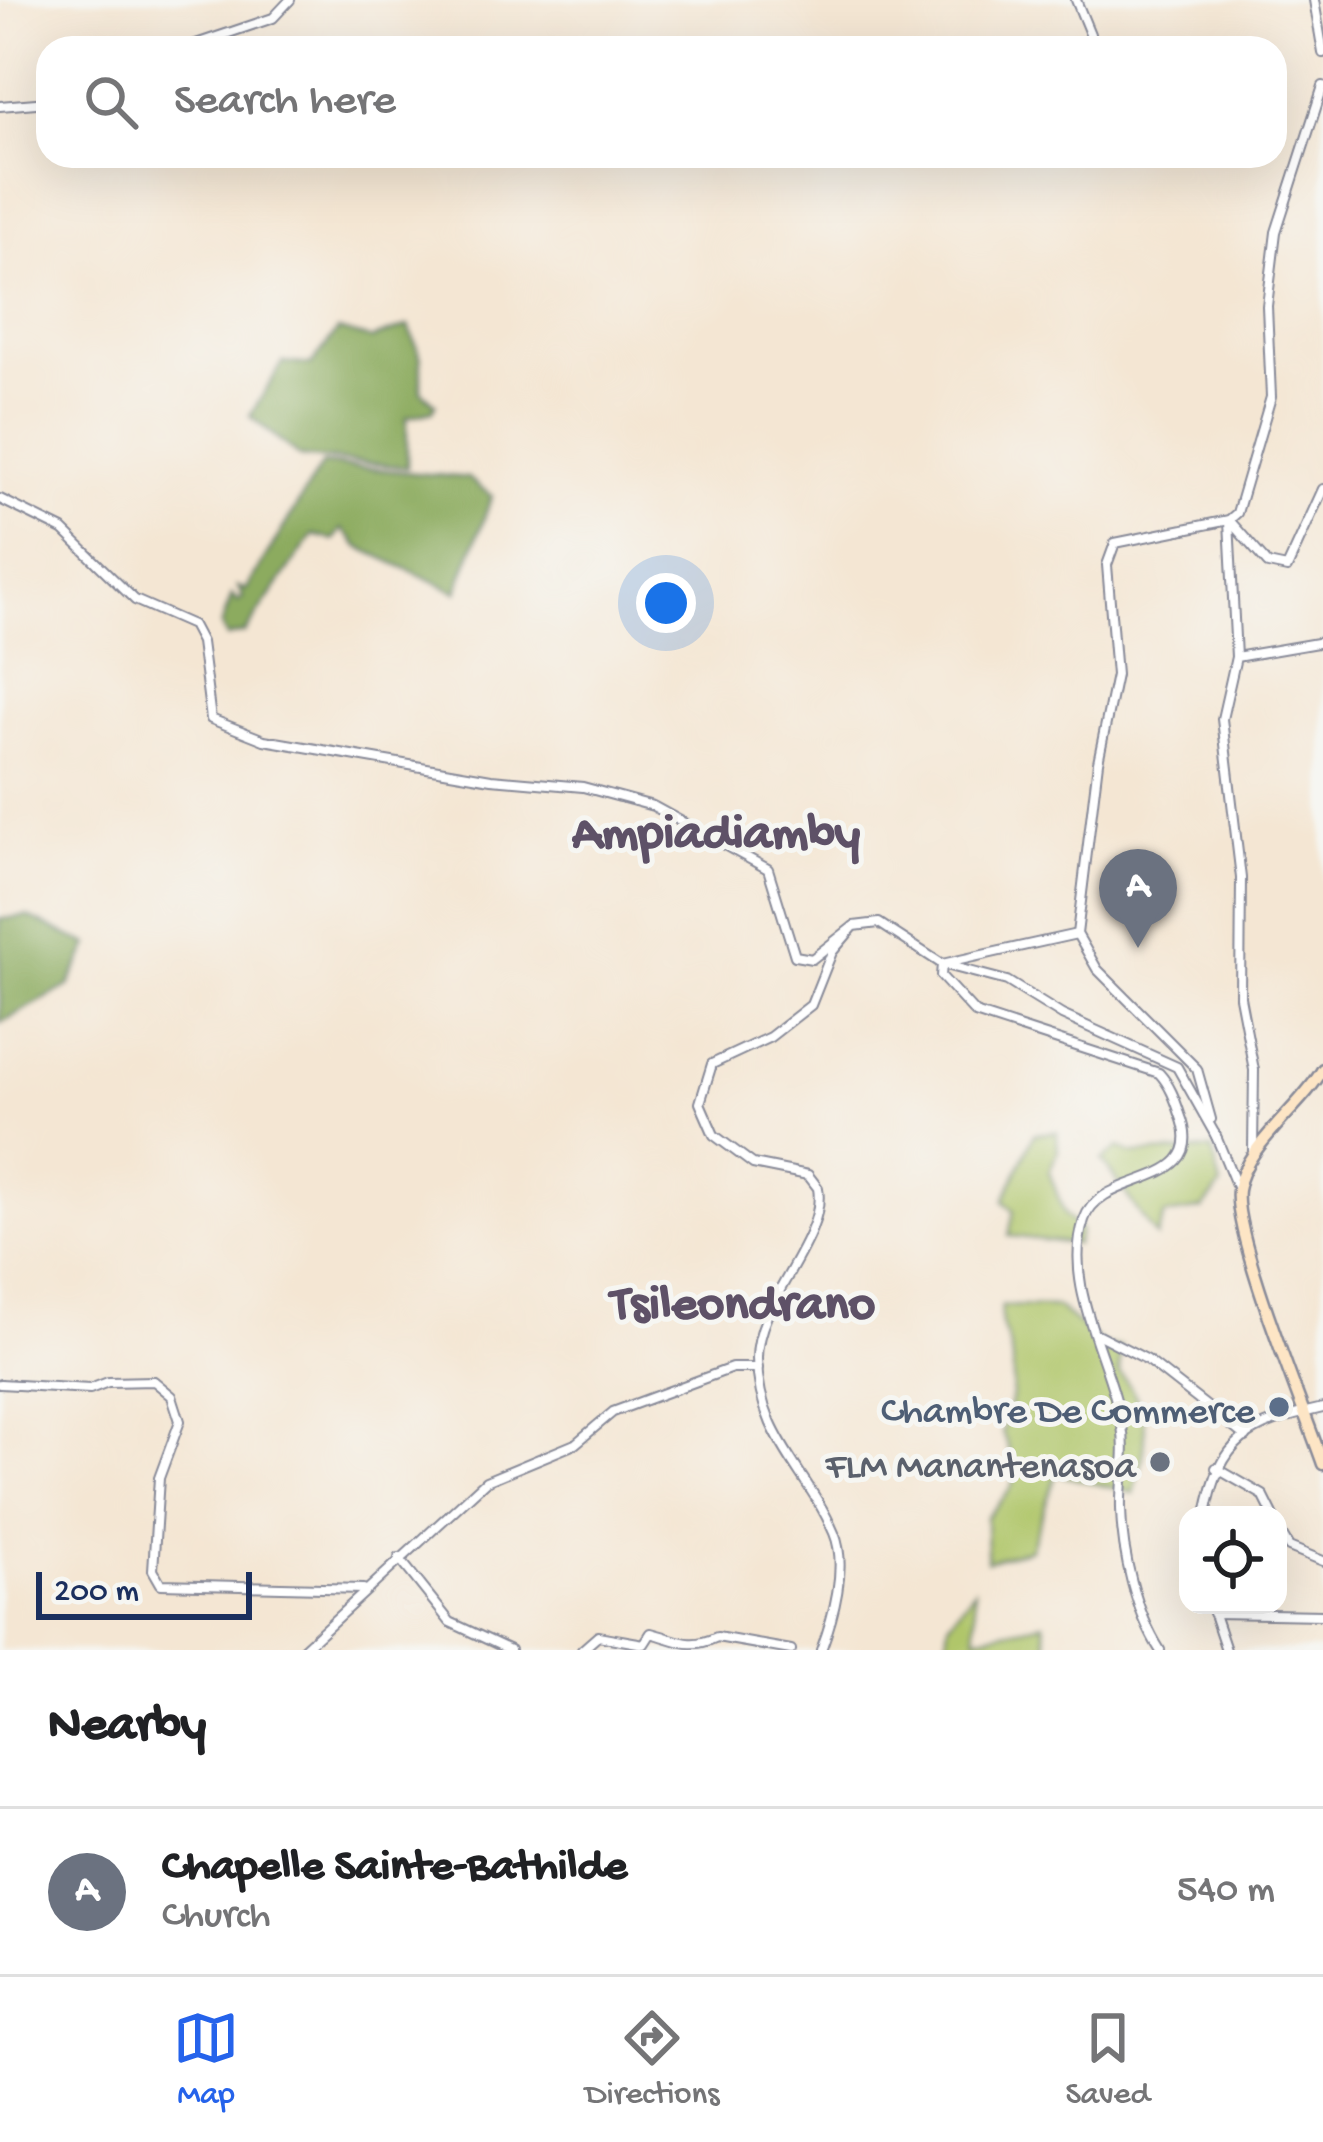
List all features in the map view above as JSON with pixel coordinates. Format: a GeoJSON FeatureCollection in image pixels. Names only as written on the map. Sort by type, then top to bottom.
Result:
{"type":"FeatureCollection","features":[{"type":"Feature","properties":{"kind":"street"},"geometry":{"type":"LineString","coordinates":[[221,36],[273,19],[290,0]]}},
{"type":"Feature","properties":{"kind":"street"},"geometry":{"type":"LineString","coordinates":[[1076,0],[1090,34]]}},
{"type":"Feature","properties":{"kind":"street"},"geometry":{"type":"LineString","coordinates":[[1314,0],[1323,52]]}},
{"type":"Feature","properties":{"kind":"street"},"geometry":{"type":"LineString","coordinates":[[1216,1138],[1197,1069],[1097,969],[1077,934],[1098,762],[1116,675],[1108,553],[1115,543],[1229,520],[1237,513],[1271,397],[1267,306],[1276,232],[1323,86]]}},
{"type":"Feature","properties":{"kind":"street"},"geometry":{"type":"LineString","coordinates":[[0,106],[36,103]]}},
{"type":"Feature","properties":{"kind":"street"},"geometry":{"type":"LineString","coordinates":[[1229,520],[1268,564],[1287,568],[1323,489]]}},
{"type":"Feature","properties":{"kind":"street"},"geometry":{"type":"LineString","coordinates":[[0,499],[63,530],[135,600],[192,626],[200,642],[211,719],[264,740],[304,748],[491,779],[583,787],[653,806],[768,869],[795,956],[812,959],[854,926],[868,922],[891,927],[942,964],[1006,981],[1062,1016],[1177,1067],[1238,1190],[1246,1240],[1323,1464]]}},
{"type":"Feature","properties":{"kind":"street"},"geometry":{"type":"LineString","coordinates":[[1229,520],[1236,657],[1222,719],[1241,878],[1240,997],[1254,1070],[1257,1124],[1252,1160]]}},
{"type":"Feature","properties":{"kind":"street"},"geometry":{"type":"LineString","coordinates":[[1236,657],[1323,643]]}},
{"type":"Feature","properties":{"kind":"street"},"geometry":{"type":"LineString","coordinates":[[820,1650],[837,1576],[836,1536],[779,1448],[758,1368],[760,1334],[817,1210],[818,1188],[808,1175],[753,1164],[714,1135],[700,1103],[712,1064],[770,1037],[811,1004],[832,952],[854,926]]}},
{"type":"Feature","properties":{"kind":"street"},"geometry":{"type":"LineString","coordinates":[[942,964],[1077,934]]}},
{"type":"Feature","properties":{"kind":"street"},"geometry":{"type":"LineString","coordinates":[[942,964],[941,976],[976,1013],[1147,1069],[1168,1084],[1186,1128],[1187,1143],[1179,1158],[1140,1182],[1100,1194],[1084,1219],[1078,1264],[1123,1427],[1123,1527],[1141,1613],[1160,1650]]}},
{"type":"Feature","properties":{"kind":"street"},"geometry":{"type":"LineString","coordinates":[[1238,1190],[1252,1160],[1321,1077]]}},
{"type":"Feature","properties":{"kind":"street"},"geometry":{"type":"LineString","coordinates":[[1097,1334],[1146,1359],[1246,1437]]}},
{"type":"Feature","properties":{"kind":"street"},"geometry":{"type":"LineString","coordinates":[[302,1650],[363,1589],[486,1481],[575,1444],[613,1412],[732,1368],[758,1368]]}},
{"type":"Feature","properties":{"kind":"street"},"geometry":{"type":"LineString","coordinates":[[0,1384],[90,1389],[108,1382],[154,1381],[172,1396],[180,1421],[159,1478],[153,1570],[161,1584],[363,1589]]}},
{"type":"Feature","properties":{"kind":"street"},"geometry":{"type":"LineString","coordinates":[[1208,1506],[1216,1468],[1232,1443],[1323,1408]]}},
{"type":"Feature","properties":{"kind":"street"},"geometry":{"type":"LineString","coordinates":[[1216,1468],[1263,1496],[1268,1506]]}},
{"type":"Feature","properties":{"kind":"street"},"geometry":{"type":"LineString","coordinates":[[1287,1544],[1323,1561]]}},
{"type":"Feature","properties":{"kind":"street"},"geometry":{"type":"LineString","coordinates":[[400,1558],[450,1622],[510,1650]]}},
{"type":"Feature","properties":{"kind":"street"},"geometry":{"type":"LineString","coordinates":[[1287,1613],[1323,1615]]}},
{"type":"Feature","properties":{"kind":"street"},"geometry":{"type":"LineString","coordinates":[[1214,1614],[1226,1650]]}},
{"type":"Feature","properties":{"kind":"street"},"geometry":{"type":"LineString","coordinates":[[582,1650],[598,1636],[644,1644],[651,1633],[685,1647],[702,1647],[717,1637],[791,1650]]}},
{"type":"Feature","properties":{"kind":"green space"},"geometry":{"type":"Polygon","coordinates":[[[409,326],[421,358],[421,391],[436,404],[433,411],[407,417],[407,467],[300,457],[250,416],[283,362],[311,365],[338,330],[371,339],[409,326]]]}},
{"type":"Feature","properties":{"kind":"green space"},"geometry":{"type":"Polygon","coordinates":[[[322,464],[468,478],[492,496],[457,592],[359,547],[342,529],[334,540],[313,535],[245,633],[227,637],[221,626],[232,595],[238,602],[243,598],[238,587],[246,590],[322,464]]]}},
{"type":"Feature","properties":{"kind":"green space"},"geometry":{"type":"Polygon","coordinates":[[[27,916],[89,945],[69,986],[0,1023],[0,919],[27,916]]]}},
{"type":"Feature","properties":{"kind":"green space"},"geometry":{"type":"Polygon","coordinates":[[[1057,1132],[1058,1151],[1049,1172],[1065,1215],[1080,1231],[1076,1244],[1009,1236],[1014,1210],[1004,1201],[1034,1134],[1057,1132]]]}},
{"type":"Feature","properties":{"kind":"green space"},"geometry":{"type":"Polygon","coordinates":[[[1119,1148],[1133,1154],[1212,1150],[1221,1186],[1203,1209],[1165,1215],[1156,1237],[1102,1160],[1119,1148]]]}},
{"type":"Feature","properties":{"kind":"green space"},"geometry":{"type":"Polygon","coordinates":[[[1002,1306],[1057,1307],[1105,1346],[1121,1347],[1119,1373],[1138,1401],[1145,1430],[1134,1493],[1056,1474],[1030,1549],[987,1561],[986,1517],[1015,1478],[1002,1432],[1013,1374],[1002,1306]]]}},
{"type":"Feature","properties":{"kind":"green space"},"geometry":{"type":"Polygon","coordinates":[[[974,1590],[976,1637],[1044,1623],[1048,1650],[946,1650],[949,1623],[974,1590]]]}},
{"type":"Feature","properties":{"kind":"place","name":"Chapelle Sainte-Bathilde"},"geometry":{"type":"Point","coordinates":[1138,948]}},
{"type":"Feature","properties":{"kind":"place","name":"Chambre De Commerce"},"geometry":{"type":"Point","coordinates":[1279,1407]}},
{"type":"Feature","properties":{"kind":"place","name":"FLM Manantenasoa"},"geometry":{"type":"Point","coordinates":[1160,1462]}},
{"type":"Feature","properties":{"kind":"district","name":"Ampiadiamby"},"geometry":{"type":"Point","coordinates":[716,828]}},
{"type":"Feature","properties":{"kind":"district","name":"Tsileondrano"},"geometry":{"type":"Point","coordinates":[743,1299]}}]}
